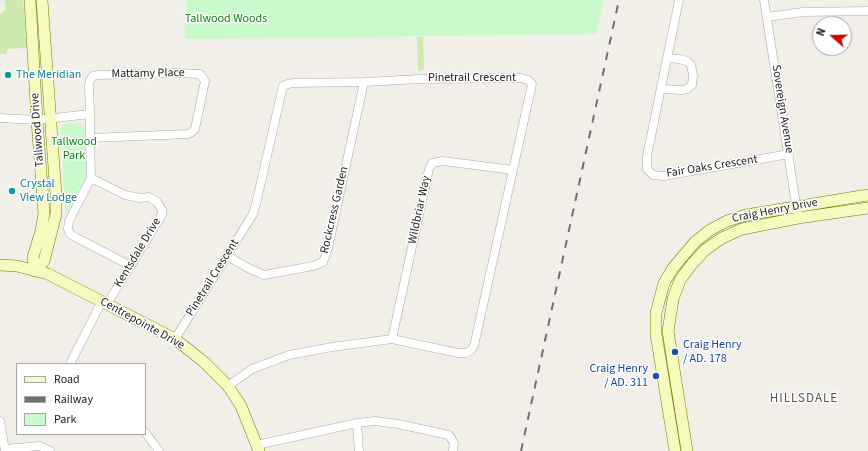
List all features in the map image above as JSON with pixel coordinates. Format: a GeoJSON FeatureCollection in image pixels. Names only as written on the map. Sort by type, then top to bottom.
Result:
{"type":"FeatureCollection","features":[{"type":"Feature","properties":{"kind":"street","name":"Tallwood Drive"},"geometry":{"type":"LineString","coordinates":[[30,0],[44,214],[41,231],[33,257],[35,271]]}},
{"type":"Feature","properties":{"kind":"street","name":"Tallwood Drive"},"geometry":{"type":"LineString","coordinates":[[35,271],[44,261],[56,214],[56,195],[42,0]]}},
{"type":"Feature","properties":{"kind":"street","name":"Fair Oaks Crescent"},"geometry":{"type":"LineString","coordinates":[[679,0],[647,156],[647,170],[653,175],[664,176],[789,154]]}},
{"type":"Feature","properties":{"kind":"street","name":"Sovereign Avenue"},"geometry":{"type":"LineString","coordinates":[[764,0],[798,218]]}},
{"type":"Feature","properties":{"kind":"street"},"geometry":{"type":"LineString","coordinates":[[767,17],[803,12],[868,12]]}},
{"type":"Feature","properties":{"kind":"street"},"geometry":{"type":"LineString","coordinates":[[661,89],[682,90],[687,89],[692,85],[693,75],[691,65],[687,61],[667,58]]}},
{"type":"Feature","properties":{"kind":"street","name":"Mattamy Place"},"geometry":{"type":"LineString","coordinates":[[90,138],[188,134],[195,129],[205,81],[200,74],[195,73],[98,75],[93,76],[90,80],[89,86],[90,114],[90,138],[91,178],[69,221],[68,229],[70,234],[131,266]]}},
{"type":"Feature","properties":{"kind":"street","name":"Pinetrail Crescent"},"geometry":{"type":"LineString","coordinates":[[175,339],[253,214],[283,86],[293,83],[364,82],[421,78],[521,78],[528,80],[532,84],[474,346],[471,350],[458,353],[392,339],[332,347],[289,355],[252,369],[228,386]]}},
{"type":"Feature","properties":{"kind":"street","name":"Rockcress Garden"},"geometry":{"type":"LineString","coordinates":[[228,256],[250,269],[264,275],[313,266],[323,262],[328,248],[364,82]]}},
{"type":"Feature","properties":{"kind":"street"},"geometry":{"type":"LineString","coordinates":[[0,118],[37,120],[90,114]]}},
{"type":"Feature","properties":{"kind":"street","name":"Wildbriar Way"},"geometry":{"type":"LineString","coordinates":[[392,339],[429,169],[432,163],[444,162],[513,170]]}},
{"type":"Feature","properties":{"kind":"street","name":"Kentsdale Drive"},"geometry":{"type":"LineString","coordinates":[[71,363],[105,303],[131,266],[162,215],[162,210],[158,202],[149,197],[140,198],[125,195],[91,178]]}},
{"type":"Feature","properties":{"kind":"street","name":"Craig Henry Drive"},"geometry":{"type":"LineString","coordinates":[[675,451],[656,334],[656,313],[664,283],[673,268],[695,242],[710,230],[727,221],[746,215],[868,195]]}},
{"type":"Feature","properties":{"kind":"street","name":"Craig Henry Drive"},"geometry":{"type":"LineString","coordinates":[[687,451],[668,331],[673,299],[680,280],[705,250],[722,238],[742,229],[798,218],[868,208]]}},
{"type":"Feature","properties":{"kind":"street","name":"Centrepointe Drive"},"geometry":{"type":"LineString","coordinates":[[0,265],[17,266],[48,274],[175,339],[204,362],[228,386],[241,406],[258,448]]}},
{"type":"Feature","properties":{"kind":"street"},"geometry":{"type":"LineString","coordinates":[[0,421],[5,450],[40,446],[50,451]]}},
{"type":"Feature","properties":{"kind":"street"},"geometry":{"type":"LineString","coordinates":[[258,448],[357,423],[375,421],[398,424],[449,435],[454,443],[453,451]]}},
{"type":"Feature","properties":{"kind":"street"},"geometry":{"type":"LineString","coordinates":[[357,423],[359,451]]}},
{"type":"Feature","properties":{"kind":"street"},"geometry":{"type":"LineString","coordinates":[[146,433],[159,451]]}},
{"type":"Feature","properties":{"kind":"green space"},"geometry":{"type":"Polygon","coordinates":[[[5,0],[23,0],[26,33],[24,36],[26,36],[27,48],[7,49],[7,54],[0,54],[0,15],[4,12],[6,5],[4,4],[5,0]]]}},
{"type":"Feature","properties":{"kind":"green space","name":"Tallwood Woods"},"geometry":{"type":"Polygon","coordinates":[[[186,0],[604,0],[596,34],[185,39],[186,0]]]}},
{"type":"Feature","properties":{"kind":"green space"},"geometry":{"type":"Polygon","coordinates":[[[417,37],[423,37],[424,70],[418,71],[417,37]]]}},
{"type":"Feature","properties":{"kind":"green space","name":"Tallwood Park"},"geometry":{"type":"Polygon","coordinates":[[[80,123],[84,126],[87,170],[86,176],[66,214],[60,128],[64,124],[80,123]]]}},
{"type":"Feature","properties":{"kind":"railway"},"geometry":{"type":"LineString","coordinates":[[521,451],[619,0]]}},
{"type":"Feature","properties":{"kind":"place","name":"The Meridian"},"geometry":{"type":"Point","coordinates":[8,75]}},
{"type":"Feature","properties":{"kind":"place","name":"Crystal View Lodge"},"geometry":{"type":"Point","coordinates":[12,191]}},
{"type":"Feature","properties":{"kind":"place","name":"Craig Henry / AD. 178"},"geometry":{"type":"Point","coordinates":[675,352]}},
{"type":"Feature","properties":{"kind":"place","name":"Craig Henry / AD. 311"},"geometry":{"type":"Point","coordinates":[656,376]}},
{"type":"Feature","properties":{"kind":"district","name":"HILLSDALE"},"geometry":{"type":"Point","coordinates":[804,399]}}]}
